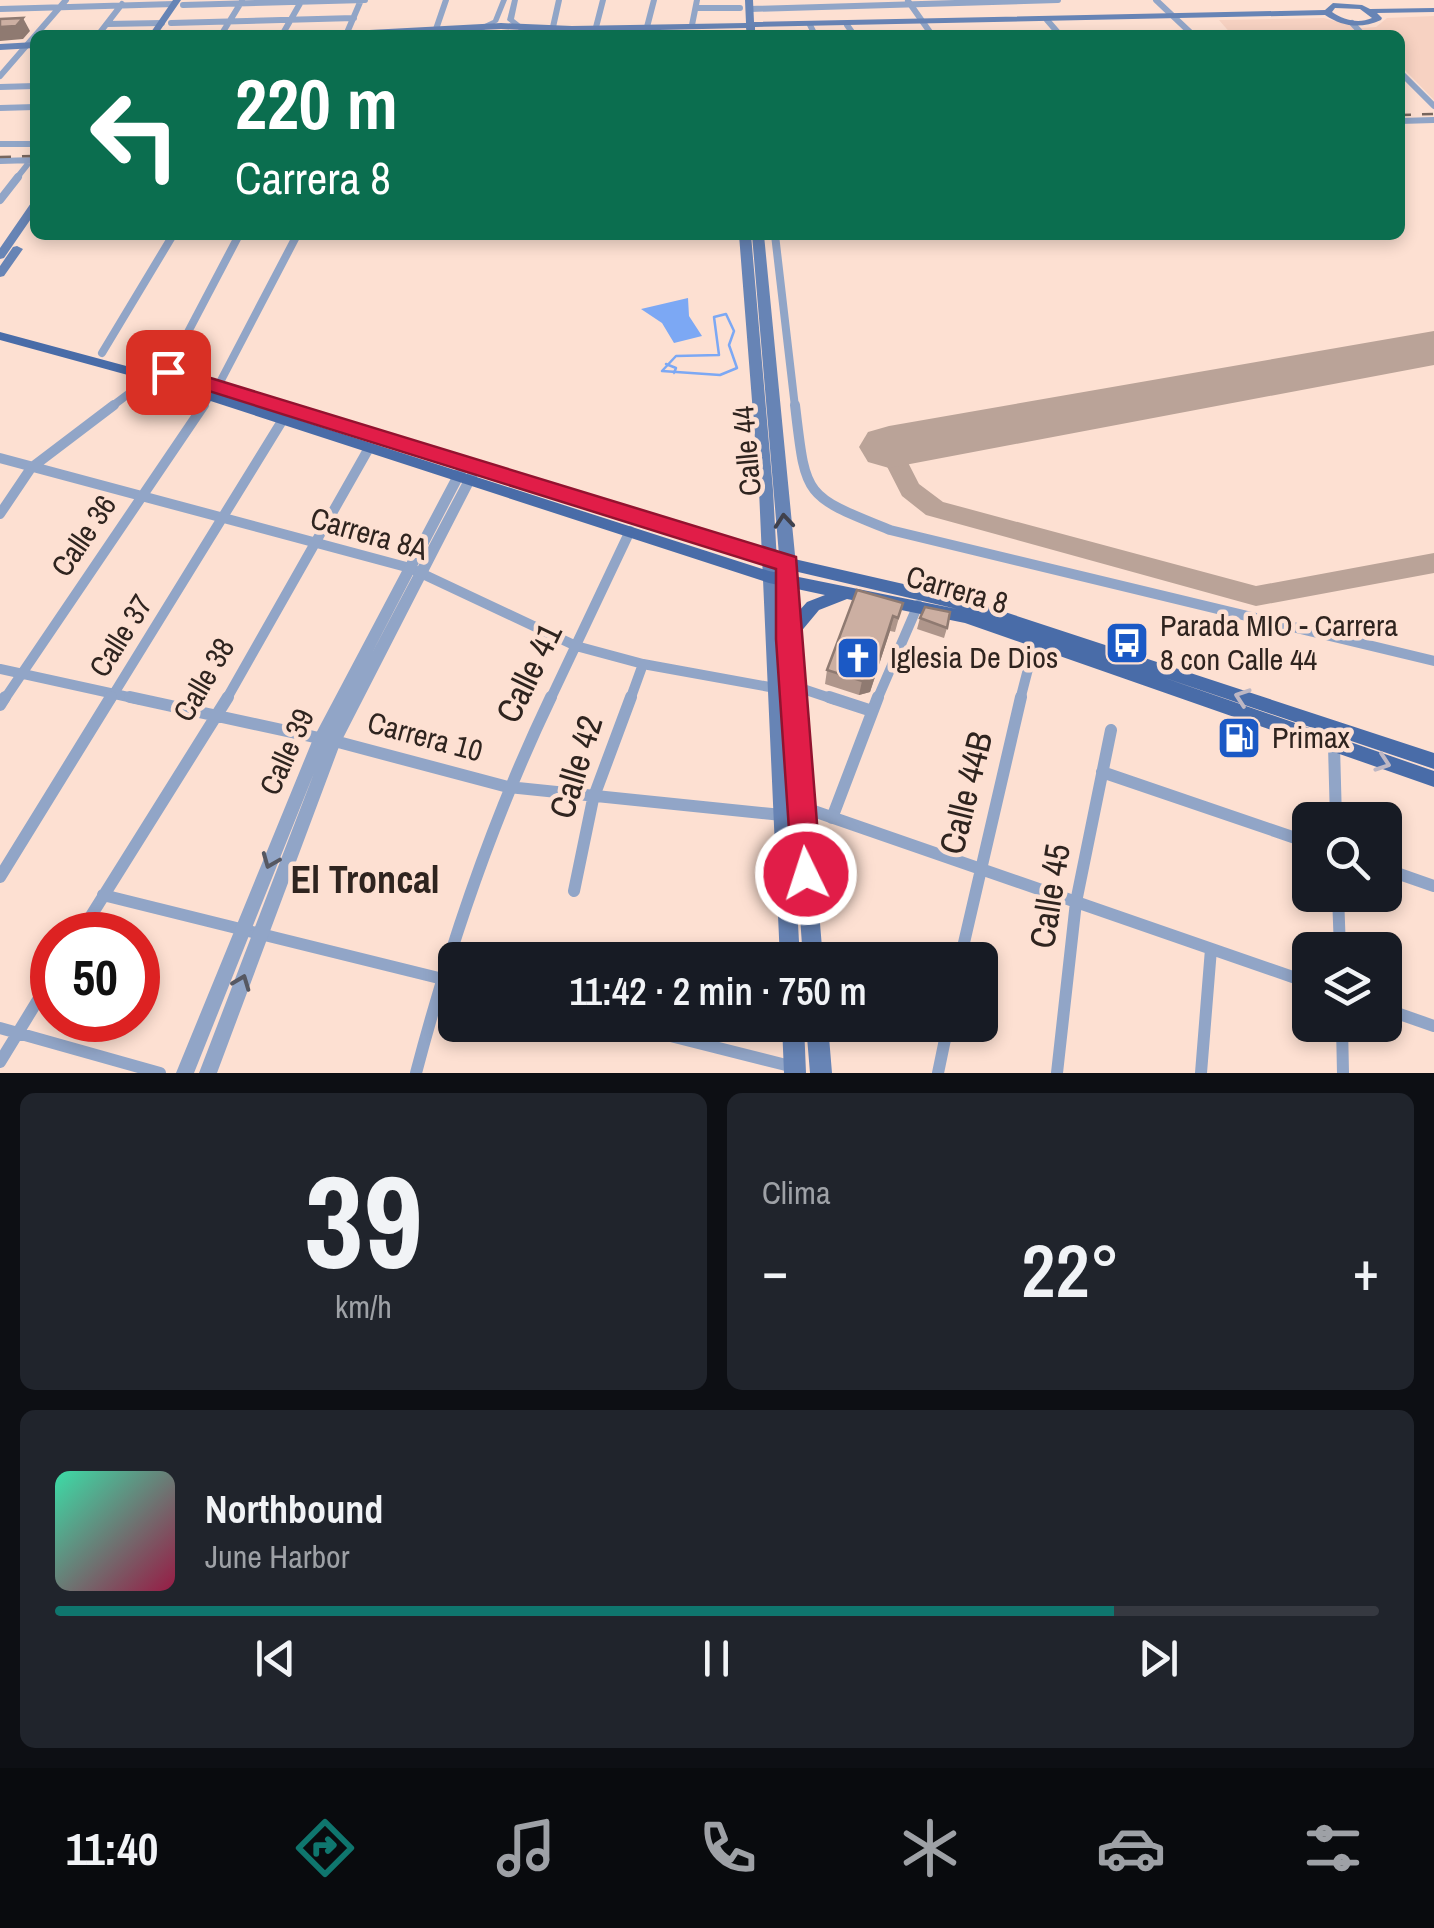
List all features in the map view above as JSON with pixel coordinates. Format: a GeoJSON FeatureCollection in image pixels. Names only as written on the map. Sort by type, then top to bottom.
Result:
{"type":"FeatureCollection","features":[{"type":"Feature","properties":{"kind":"main road"},"geometry":{"type":"LineString","coordinates":[[158,30],[180,2]]}},
{"type":"Feature","properties":{"kind":"main road"},"geometry":{"type":"LineString","coordinates":[[692,30],[1173,16],[1329,8],[1354,3],[1374,13],[1434,12]]}},
{"type":"Feature","properties":{"kind":"main road"},"geometry":{"type":"LineString","coordinates":[[745,4],[746,29]]}},
{"type":"Feature","properties":{"kind":"main road"},"geometry":{"type":"LineString","coordinates":[[1329,8],[1352,23],[1371,23],[1374,13]]}},
{"type":"Feature","properties":{"kind":"main road"},"geometry":{"type":"LineString","coordinates":[[923,22],[1173,16]]}},
{"type":"Feature","properties":{"kind":"main road"},"geometry":{"type":"LineString","coordinates":[[164,30],[166,23]]}},
{"type":"Feature","properties":{"kind":"main road"},"geometry":{"type":"LineString","coordinates":[[516,30],[578,30]]}},
{"type":"Feature","properties":{"kind":"main road"},"geometry":{"type":"LineString","coordinates":[[0,46],[30,46]]}},
{"type":"Feature","properties":{"kind":"main road"},"geometry":{"type":"LineString","coordinates":[[0,256],[30,223]]}},
{"type":"Feature","properties":{"kind":"main road"},"geometry":{"type":"LineString","coordinates":[[0,274],[30,224]]}},
{"type":"Feature","properties":{"kind":"main road","name":"Calle 44"},"geometry":{"type":"LineString","coordinates":[[745,240],[768,568],[785,687],[792,811],[790,942]]}},
{"type":"Feature","properties":{"kind":"main road","name":"Calle 44"},"geometry":{"type":"LineString","coordinates":[[758,240],[788,572],[785,687]]}},
{"type":"Feature","properties":{"kind":"main road","name":"Carrera 8"},"geometry":{"type":"LineString","coordinates":[[0,326],[168,372],[282,421],[467,472],[630,531],[768,568],[974,607],[1434,761]]}},
{"type":"Feature","properties":{"kind":"main road","name":"Carrera 8"},"geometry":{"type":"LineString","coordinates":[[0,336],[214,392],[768,568]]}},
{"type":"Feature","properties":{"kind":"main road","name":"Carrera 8"},"geometry":{"type":"LineString","coordinates":[[788,572],[853,592],[918,605],[1035,642],[1434,779]]}},
{"type":"Feature","properties":{"kind":"main road"},"geometry":{"type":"LineString","coordinates":[[788,635],[813,606],[853,592]]}},
{"type":"Feature","properties":{"kind":"main road","name":"Calle 44"},"geometry":{"type":"LineString","coordinates":[[792,811],[810,942]]}},
{"type":"Feature","properties":{"kind":"main road"},"geometry":{"type":"LineString","coordinates":[[794,1042],[795,1070]]}},
{"type":"Feature","properties":{"kind":"main road"},"geometry":{"type":"LineString","coordinates":[[819,1042],[822,1072]]}},
{"type":"Feature","properties":{"kind":"street"},"geometry":{"type":"LineString","coordinates":[[42,30],[66,0]]}},
{"type":"Feature","properties":{"kind":"street"},"geometry":{"type":"LineString","coordinates":[[1,10],[123,3],[363,0],[349,30]]}},
{"type":"Feature","properties":{"kind":"street"},"geometry":{"type":"LineString","coordinates":[[437,30],[446,0]]}},
{"type":"Feature","properties":{"kind":"street"},"geometry":{"type":"LineString","coordinates":[[485,30],[496,21],[504,0]]}},
{"type":"Feature","properties":{"kind":"street"},"geometry":{"type":"LineString","coordinates":[[515,0],[510,20],[516,30]]}},
{"type":"Feature","properties":{"kind":"street"},"geometry":{"type":"LineString","coordinates":[[553,27],[560,0]]}},
{"type":"Feature","properties":{"kind":"street"},"geometry":{"type":"LineString","coordinates":[[596,30],[603,0]]}},
{"type":"Feature","properties":{"kind":"street"},"geometry":{"type":"LineString","coordinates":[[648,30],[654,0]]}},
{"type":"Feature","properties":{"kind":"street"},"geometry":{"type":"LineString","coordinates":[[692,30],[696,4],[1058,0]]}},
{"type":"Feature","properties":{"kind":"street"},"geometry":{"type":"LineString","coordinates":[[1156,0],[1188,30]]}},
{"type":"Feature","properties":{"kind":"street"},"geometry":{"type":"LineString","coordinates":[[285,30],[301,1]]}},
{"type":"Feature","properties":{"kind":"street"},"geometry":{"type":"LineString","coordinates":[[224,30],[241,2]]}},
{"type":"Feature","properties":{"kind":"street"},"geometry":{"type":"LineString","coordinates":[[909,2],[929,30]]}},
{"type":"Feature","properties":{"kind":"street"},"geometry":{"type":"LineString","coordinates":[[102,30],[123,3]]}},
{"type":"Feature","properties":{"kind":"street"},"geometry":{"type":"LineString","coordinates":[[836,3],[851,30]]}},
{"type":"Feature","properties":{"kind":"street"},"geometry":{"type":"LineString","coordinates":[[802,4],[811,28]]}},
{"type":"Feature","properties":{"kind":"street"},"geometry":{"type":"LineString","coordinates":[[107,24],[354,18]]}},
{"type":"Feature","properties":{"kind":"street"},"geometry":{"type":"LineString","coordinates":[[1048,20],[1056,30]]}},
{"type":"Feature","properties":{"kind":"street"},"geometry":{"type":"LineString","coordinates":[[1352,23],[1358,30]]}},
{"type":"Feature","properties":{"kind":"street"},"geometry":{"type":"LineString","coordinates":[[0,76],[30,46]]}},
{"type":"Feature","properties":{"kind":"street"},"geometry":{"type":"LineString","coordinates":[[1405,77],[1434,106]]}},
{"type":"Feature","properties":{"kind":"street"},"geometry":{"type":"LineString","coordinates":[[0,87],[30,86]]}},
{"type":"Feature","properties":{"kind":"street"},"geometry":{"type":"LineString","coordinates":[[0,108],[30,107]]}},
{"type":"Feature","properties":{"kind":"street"},"geometry":{"type":"LineString","coordinates":[[1405,121],[1434,120]]}},
{"type":"Feature","properties":{"kind":"street"},"geometry":{"type":"LineString","coordinates":[[0,153],[30,145]]}},
{"type":"Feature","properties":{"kind":"street"},"geometry":{"type":"LineString","coordinates":[[0,153],[30,159]]}},
{"type":"Feature","properties":{"kind":"street"},"geometry":{"type":"LineString","coordinates":[[0,200],[30,164]]}},
{"type":"Feature","properties":{"kind":"street"},"geometry":{"type":"LineString","coordinates":[[102,353],[170,240]]}},
{"type":"Feature","properties":{"kind":"street"},"geometry":{"type":"LineString","coordinates":[[168,372],[236,240]]}},
{"type":"Feature","properties":{"kind":"street","name":"Calle 36"},"geometry":{"type":"LineString","coordinates":[[0,705],[214,392],[294,240]]}},
{"type":"Feature","properties":{"kind":"street"},"geometry":{"type":"LineString","coordinates":[[776,240],[803,476],[827,504],[890,530],[1434,662]]}},
{"type":"Feature","properties":{"kind":"street"},"geometry":{"type":"LineString","coordinates":[[0,514],[30,468],[152,377]]}},
{"type":"Feature","properties":{"kind":"street","name":"Calle 37"},"geometry":{"type":"LineString","coordinates":[[0,877],[226,519],[282,421]]}},
{"type":"Feature","properties":{"kind":"street","name":"Calle 38"},"geometry":{"type":"LineString","coordinates":[[93,912],[216,716],[370,448]]}},
{"type":"Feature","properties":{"kind":"street","name":"Carrera 8A"},"geometry":{"type":"LineString","coordinates":[[0,458],[415,570],[576,646],[643,664],[785,687],[872,710]]}},
{"type":"Feature","properties":{"kind":"street","name":"Calle 39"},"geometry":{"type":"LineString","coordinates":[[186,1073],[252,931],[326,740],[467,472]]}},
{"type":"Feature","properties":{"kind":"street","name":"Calle 41"},"geometry":{"type":"LineString","coordinates":[[460,942],[508,787],[630,531]]}},
{"type":"Feature","properties":{"kind":"street"},"geometry":{"type":"LineString","coordinates":[[832,818],[872,710],[918,605]]}},
{"type":"Feature","properties":{"kind":"street","name":"Calle 44B"},"geometry":{"type":"LineString","coordinates":[[964,942],[978,868],[1035,642]]}},
{"type":"Feature","properties":{"kind":"street","name":"Calle 42"},"geometry":{"type":"LineString","coordinates":[[574,891],[593,799],[643,664]]}},
{"type":"Feature","properties":{"kind":"street","name":"Carrera 10"},"geometry":{"type":"LineString","coordinates":[[0,669],[326,740],[508,787],[593,799],[792,811],[832,818],[1292,977]]}},
{"type":"Feature","properties":{"kind":"street","name":"Calle 45"},"geometry":{"type":"LineString","coordinates":[[1057,1073],[1076,902],[1111,730]]}},
{"type":"Feature","properties":{"kind":"street"},"geometry":{"type":"LineString","coordinates":[[1334,746],[1336,802]]}},
{"type":"Feature","properties":{"kind":"street"},"geometry":{"type":"LineString","coordinates":[[1102,772],[1292,837]]}},
{"type":"Feature","properties":{"kind":"street"},"geometry":{"type":"LineString","coordinates":[[1402,875],[1434,886]]}},
{"type":"Feature","properties":{"kind":"street"},"geometry":{"type":"LineString","coordinates":[[104,895],[438,978]]}},
{"type":"Feature","properties":{"kind":"street","name":"Calle 39"},"geometry":{"type":"LineString","coordinates":[[208,1073],[252,931]]}},
{"type":"Feature","properties":{"kind":"street"},"geometry":{"type":"LineString","coordinates":[[1201,1073],[1210,949]]}},
{"type":"Feature","properties":{"kind":"street","name":"Calle 41"},"geometry":{"type":"LineString","coordinates":[[416,1073],[438,1009]]}},
{"type":"Feature","properties":{"kind":"street"},"geometry":{"type":"LineString","coordinates":[[0,1062],[30,1013]]}},
{"type":"Feature","properties":{"kind":"street"},"geometry":{"type":"LineString","coordinates":[[1402,1014],[1434,1026]]}},
{"type":"Feature","properties":{"kind":"street"},"geometry":{"type":"LineString","coordinates":[[0,1028],[160,1073]]}},
{"type":"Feature","properties":{"kind":"street"},"geometry":{"type":"LineString","coordinates":[[690,1042],[795,1070]]}},
{"type":"Feature","properties":{"kind":"street"},"geometry":{"type":"LineString","coordinates":[[938,1073],[944,1042]]}},
{"type":"Feature","properties":{"kind":"street"},"geometry":{"type":"LineString","coordinates":[[1343,1042],[1344,1073]]}},
{"type":"Feature","properties":{"kind":"shaded area"},"geometry":{"type":"Polygon","coordinates":[[[1434,16],[1434,100],[1405,70],[1405,30],[1228,30],[1219,20],[1324,18],[1361,28],[1376,27],[1387,18],[1434,16]]]}},
{"type":"Feature","properties":{"kind":"water"},"geometry":{"type":"Polygon","coordinates":[[[688,298],[689,316],[702,336],[674,343],[662,323],[641,309],[688,298]]]}},
{"type":"Feature","properties":{"kind":"building"},"geometry":{"type":"Polygon","coordinates":[[[23,18],[16,26],[0,27],[0,19],[23,18]]]}},
{"type":"Feature","properties":{"kind":"building","name":"Iglesia De Dios"},"geometry":{"type":"Polygon","coordinates":[[[857,590],[903,603],[898,618],[893,616],[873,678],[862,681],[827,670],[857,590]]]}},
{"type":"Feature","properties":{"kind":"building"},"geometry":{"type":"Polygon","coordinates":[[[925,607],[950,612],[947,628],[920,618],[925,607]]]}},
{"type":"Feature","properties":{"kind":"building","name":"Primax"},"geometry":{"type":"Polygon","coordinates":[[[1229,719],[1257,729],[1253,753],[1225,743],[1229,719]]]}},
{"type":"Feature","properties":{"kind":"waterway"},"geometry":{"type":"LineString","coordinates":[[668,365],[676,356],[719,355],[714,317],[726,314],[734,331],[729,345],[737,368],[720,375],[674,372]]}},
{"type":"Feature","properties":{"kind":"waterway"},"geometry":{"type":"LineString","coordinates":[[668,365],[676,368],[674,372]]}},
{"type":"Feature","properties":{"kind":"waterway"},"geometry":{"type":"LineString","coordinates":[[668,365],[662,371],[674,372]]}},
{"type":"Feature","properties":{"kind":"taxiway"},"geometry":{"type":"LineString","coordinates":[[889,447],[910,490],[935,509],[1256,596],[1434,563]]}},
{"type":"Feature","properties":{"kind":"runway"},"geometry":{"type":"LineString","coordinates":[[889,447],[1434,348]]}},
{"type":"Feature","properties":{"kind":"railway"},"geometry":{"type":"LineString","coordinates":[[1405,115],[1434,114]]}},
{"type":"Feature","properties":{"kind":"railway"},"geometry":{"type":"LineString","coordinates":[[0,157],[30,156]]}},
{"type":"Feature","properties":{"kind":"place","name":"Parada MIO - Carrera 8 con Calle 44"},"geometry":{"type":"Point","coordinates":[1127,643]}},
{"type":"Feature","properties":{"kind":"place","name":"Iglesia De Dios"},"geometry":{"type":"Point","coordinates":[858,658]}},
{"type":"Feature","properties":{"kind":"place","name":"Primax"},"geometry":{"type":"Point","coordinates":[1239,738]}},
{"type":"Feature","properties":{"kind":"district","name":"El Troncal"},"geometry":{"type":"Point","coordinates":[365,880]}},
{"type":"Feature","properties":{"kind":"route"},"geometry":{"type":"LineString","coordinates":[[168,372],[788,564],[788,639],[806,874]]}}]}
